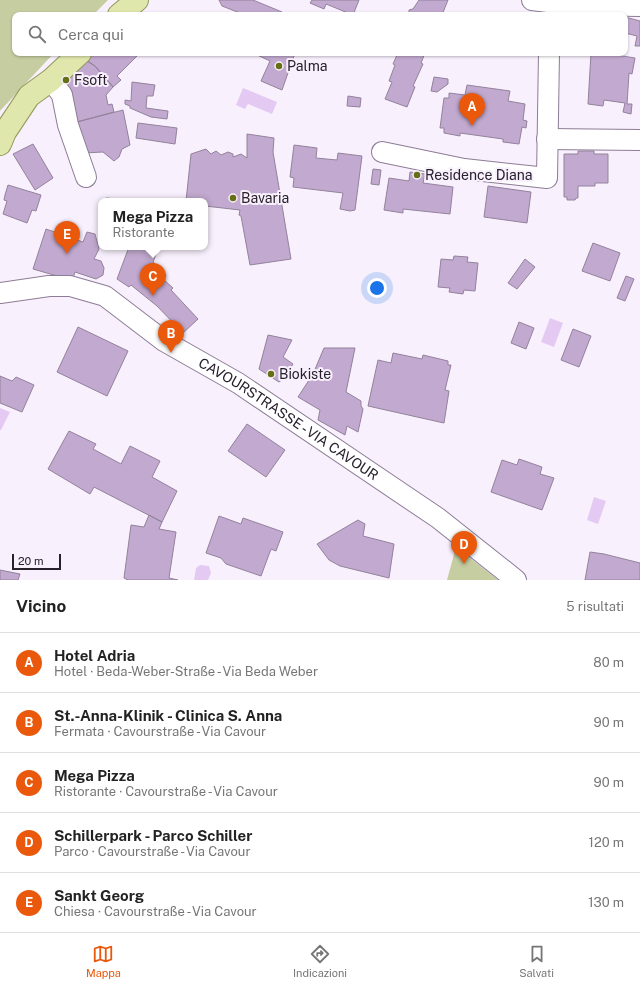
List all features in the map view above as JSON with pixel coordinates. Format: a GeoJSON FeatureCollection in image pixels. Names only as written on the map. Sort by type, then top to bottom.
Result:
{"type":"FeatureCollection","features":[{"type":"Feature","properties":{"kind":"main road"},"geometry":{"type":"LineString","coordinates":[[123,12],[137,0]]}},
{"type":"Feature","properties":{"kind":"main road"},"geometry":{"type":"LineString","coordinates":[[0,144],[5,132],[29,96],[51,80],[77,56]]}},
{"type":"Feature","properties":{"kind":"street"},"geometry":{"type":"LineString","coordinates":[[544,6],[640,6]]}},
{"type":"Feature","properties":{"kind":"street"},"geometry":{"type":"LineString","coordinates":[[382,152],[464,169],[547,178],[549,56]]}},
{"type":"Feature","properties":{"kind":"street"},"geometry":{"type":"LineString","coordinates":[[51,80],[62,95],[68,125],[86,177]]}},
{"type":"Feature","properties":{"kind":"street"},"geometry":{"type":"LineString","coordinates":[[547,139],[640,140]]}},
{"type":"Feature","properties":{"kind":"street","name":"CAVOURSTRASSE - VIA CAVOUR"},"geometry":{"type":"LineString","coordinates":[[0,293],[49,286],[70,286],[105,296],[164,341],[238,383],[438,518],[516,580]]}},
{"type":"Feature","properties":{"kind":"green space"},"geometry":{"type":"Polygon","coordinates":[[[0,0],[108,0],[96,12],[12,12],[12,56],[51,56],[0,111],[0,0]]]}},
{"type":"Feature","properties":{"kind":"green space"},"geometry":{"type":"Polygon","coordinates":[[[456,547],[498,580],[447,580],[456,547]]]}},
{"type":"Feature","properties":{"kind":"shaded area"},"geometry":{"type":"Polygon","coordinates":[[[243,88],[277,102],[272,114],[248,104],[245,109],[236,105],[243,88]]]}},
{"type":"Feature","properties":{"kind":"shaded area"},"geometry":{"type":"Polygon","coordinates":[[[550,318],[563,323],[554,347],[541,342],[550,318]]]}},
{"type":"Feature","properties":{"kind":"shaded area"},"geometry":{"type":"Polygon","coordinates":[[[0,408],[10,412],[1,430],[0,430],[0,408]]]}},
{"type":"Feature","properties":{"kind":"shaded area"},"geometry":{"type":"Polygon","coordinates":[[[594,497],[606,501],[598,524],[587,520],[594,497]]]}},
{"type":"Feature","properties":{"kind":"shaded area"},"geometry":{"type":"Polygon","coordinates":[[[200,565],[209,566],[211,573],[208,580],[194,580],[196,568],[200,565]]]}},
{"type":"Feature","properties":{"kind":"building"},"geometry":{"type":"Polygon","coordinates":[[[219,0],[253,0],[282,12],[237,12],[222,6],[219,0]]]}},
{"type":"Feature","properties":{"kind":"building"},"geometry":{"type":"Polygon","coordinates":[[[312,0],[359,0],[354,12],[346,12],[326,4],[324,9],[310,3],[312,0]]]}},
{"type":"Feature","properties":{"kind":"building"},"geometry":{"type":"Polygon","coordinates":[[[419,0],[448,0],[443,12],[409,12],[409,10],[413,9],[419,0]]]}},
{"type":"Feature","properties":{"kind":"building"},"geometry":{"type":"Polygon","coordinates":[[[628,18],[640,21],[640,46],[635,46],[637,36],[628,34],[628,18]]]}},
{"type":"Feature","properties":{"kind":"building"},"geometry":{"type":"Polygon","coordinates":[[[88,56],[137,56],[117,76],[121,80],[113,87],[95,66],[85,59],[88,56]]]}},
{"type":"Feature","properties":{"kind":"building","name":"Palma"},"geometry":{"type":"Polygon","coordinates":[[[259,56],[294,56],[282,90],[261,81],[270,61],[259,56]]]}},
{"type":"Feature","properties":{"kind":"building"},"geometry":{"type":"Polygon","coordinates":[[[397,56],[424,56],[421,63],[423,64],[413,86],[415,87],[407,107],[385,99],[392,82],[389,81],[395,65],[393,64],[397,56]]]}},
{"type":"Feature","properties":{"kind":"building"},"geometry":{"type":"Polygon","coordinates":[[[591,56],[623,56],[635,58],[632,74],[629,73],[627,104],[632,104],[631,114],[623,112],[625,103],[604,100],[603,106],[588,104],[591,56]]]}},
{"type":"Feature","properties":{"kind":"building"},"geometry":{"type":"Polygon","coordinates":[[[85,60],[95,66],[113,87],[106,95],[108,105],[112,104],[114,112],[73,123],[63,83],[64,77],[72,76],[73,71],[85,60]]]}},
{"type":"Feature","properties":{"kind":"building"},"geometry":{"type":"Polygon","coordinates":[[[434,77],[448,79],[448,84],[437,92],[431,91],[434,77]]]}},
{"type":"Feature","properties":{"kind":"building"},"geometry":{"type":"Polygon","coordinates":[[[132,82],[155,85],[153,96],[147,96],[146,108],[168,111],[167,119],[151,117],[130,108],[130,106],[125,104],[125,100],[131,101],[132,82]]]}},
{"type":"Feature","properties":{"kind":"building"},"geometry":{"type":"Polygon","coordinates":[[[467,85],[510,91],[508,101],[525,104],[523,120],[527,121],[526,128],[522,127],[519,144],[503,142],[503,139],[460,133],[460,136],[444,133],[444,128],[440,128],[444,98],[449,98],[449,93],[465,95],[467,85]]]}},
{"type":"Feature","properties":{"kind":"building"},"geometry":{"type":"Polygon","coordinates":[[[348,96],[361,98],[360,107],[347,106],[348,96]]]}},
{"type":"Feature","properties":{"kind":"building"},"geometry":{"type":"Polygon","coordinates":[[[123,110],[130,145],[122,149],[119,157],[114,161],[103,152],[84,153],[73,123],[123,110]]]}},
{"type":"Feature","properties":{"kind":"building"},"geometry":{"type":"Polygon","coordinates":[[[138,123],[177,128],[175,144],[136,138],[138,123]]]}},
{"type":"Feature","properties":{"kind":"building","name":"Bavaria"},"geometry":{"type":"Polygon","coordinates":[[[247,134],[274,138],[273,152],[291,259],[250,265],[241,216],[239,215],[240,210],[208,206],[208,198],[186,198],[191,154],[206,149],[211,154],[216,151],[221,155],[228,152],[233,154],[233,157],[241,154],[247,158],[247,134]]]}},
{"type":"Feature","properties":{"kind":"building"},"geometry":{"type":"Polygon","coordinates":[[[33,144],[53,178],[35,190],[13,154],[33,144]]]}},
{"type":"Feature","properties":{"kind":"building"},"geometry":{"type":"Polygon","coordinates":[[[294,145],[317,148],[316,158],[337,160],[338,153],[362,156],[355,210],[350,211],[340,209],[343,193],[293,187],[294,178],[290,177],[294,145]]]}},
{"type":"Feature","properties":{"kind":"building"},"geometry":{"type":"Polygon","coordinates":[[[578,151],[594,151],[594,154],[608,154],[608,183],[595,183],[595,186],[578,186],[578,198],[575,200],[567,200],[567,197],[564,197],[564,154],[578,154],[578,151]]]}},
{"type":"Feature","properties":{"kind":"building"},"geometry":{"type":"Polygon","coordinates":[[[373,169],[381,170],[379,185],[371,184],[373,169]]]}},
{"type":"Feature","properties":{"kind":"building"},"geometry":{"type":"Polygon","coordinates":[[[410,172],[425,174],[423,183],[453,187],[450,214],[403,209],[403,213],[384,210],[389,178],[409,181],[410,172]]]}},
{"type":"Feature","properties":{"kind":"building"},"geometry":{"type":"Polygon","coordinates":[[[8,185],[41,195],[36,211],[32,210],[27,223],[3,214],[7,201],[4,200],[8,185]]]}},
{"type":"Feature","properties":{"kind":"building"},"geometry":{"type":"Polygon","coordinates":[[[488,186],[531,192],[527,223],[484,217],[488,186]]]}},
{"type":"Feature","properties":{"kind":"building"},"geometry":{"type":"Polygon","coordinates":[[[46,229],[83,242],[87,232],[95,234],[98,250],[94,259],[101,261],[104,268],[103,275],[96,279],[75,272],[73,278],[64,278],[33,269],[46,229]]]}},
{"type":"Feature","properties":{"kind":"building"},"geometry":{"type":"Polygon","coordinates":[[[593,243],[620,253],[610,281],[582,271],[593,243]]]}},
{"type":"Feature","properties":{"kind":"building"},"geometry":{"type":"Polygon","coordinates":[[[128,250],[152,250],[157,252],[153,262],[166,275],[163,279],[173,288],[171,290],[198,319],[183,333],[157,306],[131,285],[129,287],[117,279],[128,250]]]}},
{"type":"Feature","properties":{"kind":"building"},"geometry":{"type":"Polygon","coordinates":[[[454,256],[468,257],[467,262],[478,263],[475,291],[464,290],[463,294],[449,292],[450,288],[438,287],[441,259],[453,260],[454,256]]]}},
{"type":"Feature","properties":{"kind":"building"},"geometry":{"type":"Polygon","coordinates":[[[525,259],[535,267],[517,289],[508,283],[525,259]]]}},
{"type":"Feature","properties":{"kind":"building"},"geometry":{"type":"Polygon","coordinates":[[[626,276],[634,279],[625,301],[617,298],[626,276]]]}},
{"type":"Feature","properties":{"kind":"building"},"geometry":{"type":"Polygon","coordinates":[[[519,322],[534,328],[526,349],[511,343],[519,322]]]}},
{"type":"Feature","properties":{"kind":"building"},"geometry":{"type":"Polygon","coordinates":[[[78,327],[128,351],[107,396],[57,372],[78,327]]]}},
{"type":"Feature","properties":{"kind":"building"},"geometry":{"type":"Polygon","coordinates":[[[573,329],[591,336],[579,367],[561,360],[573,329]]]}},
{"type":"Feature","properties":{"kind":"building"},"geometry":{"type":"Polygon","coordinates":[[[268,335],[292,340],[283,357],[293,364],[283,379],[279,382],[259,369],[268,335]]]}},
{"type":"Feature","properties":{"kind":"building"},"geometry":{"type":"Polygon","coordinates":[[[324,348],[355,348],[346,392],[361,401],[361,406],[363,409],[358,432],[347,426],[345,435],[318,420],[320,410],[298,397],[313,374],[324,348]]]}},
{"type":"Feature","properties":{"kind":"building"},"geometry":{"type":"Polygon","coordinates":[[[393,353],[422,359],[423,355],[448,361],[448,365],[451,365],[445,390],[449,391],[444,423],[368,406],[378,360],[391,363],[393,353]]]}},
{"type":"Feature","properties":{"kind":"building"},"geometry":{"type":"Polygon","coordinates":[[[0,376],[12,381],[16,377],[34,385],[22,412],[0,403],[0,376]]]}},
{"type":"Feature","properties":{"kind":"building"},"geometry":{"type":"Polygon","coordinates":[[[247,424],[285,450],[266,477],[228,451],[247,424]]]}},
{"type":"Feature","properties":{"kind":"building"},"geometry":{"type":"Polygon","coordinates":[[[69,431],[96,444],[93,449],[121,464],[130,446],[160,461],[152,477],[177,491],[162,522],[94,487],[90,494],[48,469],[69,431]]]}},
{"type":"Feature","properties":{"kind":"building"},"geometry":{"type":"Polygon","coordinates":[[[519,459],[542,467],[540,474],[554,478],[542,510],[491,492],[502,460],[517,465],[519,459]]]}},
{"type":"Feature","properties":{"kind":"building"},"geometry":{"type":"Polygon","coordinates":[[[149,515],[162,522],[159,529],[176,532],[169,578],[178,580],[128,580],[124,578],[131,525],[144,527],[149,515]]]}},
{"type":"Feature","properties":{"kind":"building"},"geometry":{"type":"Polygon","coordinates":[[[219,516],[241,524],[243,518],[283,532],[276,551],[271,549],[261,576],[226,564],[221,558],[206,553],[219,516]]]}},
{"type":"Feature","properties":{"kind":"building"},"geometry":{"type":"Polygon","coordinates":[[[358,520],[365,524],[363,536],[394,544],[389,578],[340,566],[329,560],[317,544],[358,520]]]}},
{"type":"Feature","properties":{"kind":"building"},"geometry":{"type":"Polygon","coordinates":[[[590,552],[640,563],[640,580],[585,580],[590,552]]]}},
{"type":"Feature","properties":{"kind":"building"},"geometry":{"type":"Polygon","coordinates":[[[0,570],[20,574],[18,580],[0,580],[0,570]]]}},
{"type":"Feature","properties":{"kind":"place","name":"Palma"},"geometry":{"type":"Point","coordinates":[279,66]}},
{"type":"Feature","properties":{"kind":"place","name":"Fsoft"},"geometry":{"type":"Point","coordinates":[66,80]}},
{"type":"Feature","properties":{"kind":"place","name":"Hotel Adria"},"geometry":{"type":"Point","coordinates":[472,126]}},
{"type":"Feature","properties":{"kind":"place","name":"Residence Diana"},"geometry":{"type":"Point","coordinates":[417,175]}},
{"type":"Feature","properties":{"kind":"place","name":"Bavaria"},"geometry":{"type":"Point","coordinates":[233,198]}},
{"type":"Feature","properties":{"kind":"place","name":"Sankt Georg"},"geometry":{"type":"Point","coordinates":[67,254]}},
{"type":"Feature","properties":{"kind":"place","name":"Mega Pizza"},"geometry":{"type":"Point","coordinates":[153,296]}},
{"type":"Feature","properties":{"kind":"place","name":"St.-Anna-Klinik - Clinica S. Anna"},"geometry":{"type":"Point","coordinates":[171,353]}},
{"type":"Feature","properties":{"kind":"place","name":"Biokiste"},"geometry":{"type":"Point","coordinates":[271,374]}},
{"type":"Feature","properties":{"kind":"place","name":"Schillerpark - Parco Schiller"},"geometry":{"type":"Point","coordinates":[464,564]}}]}
